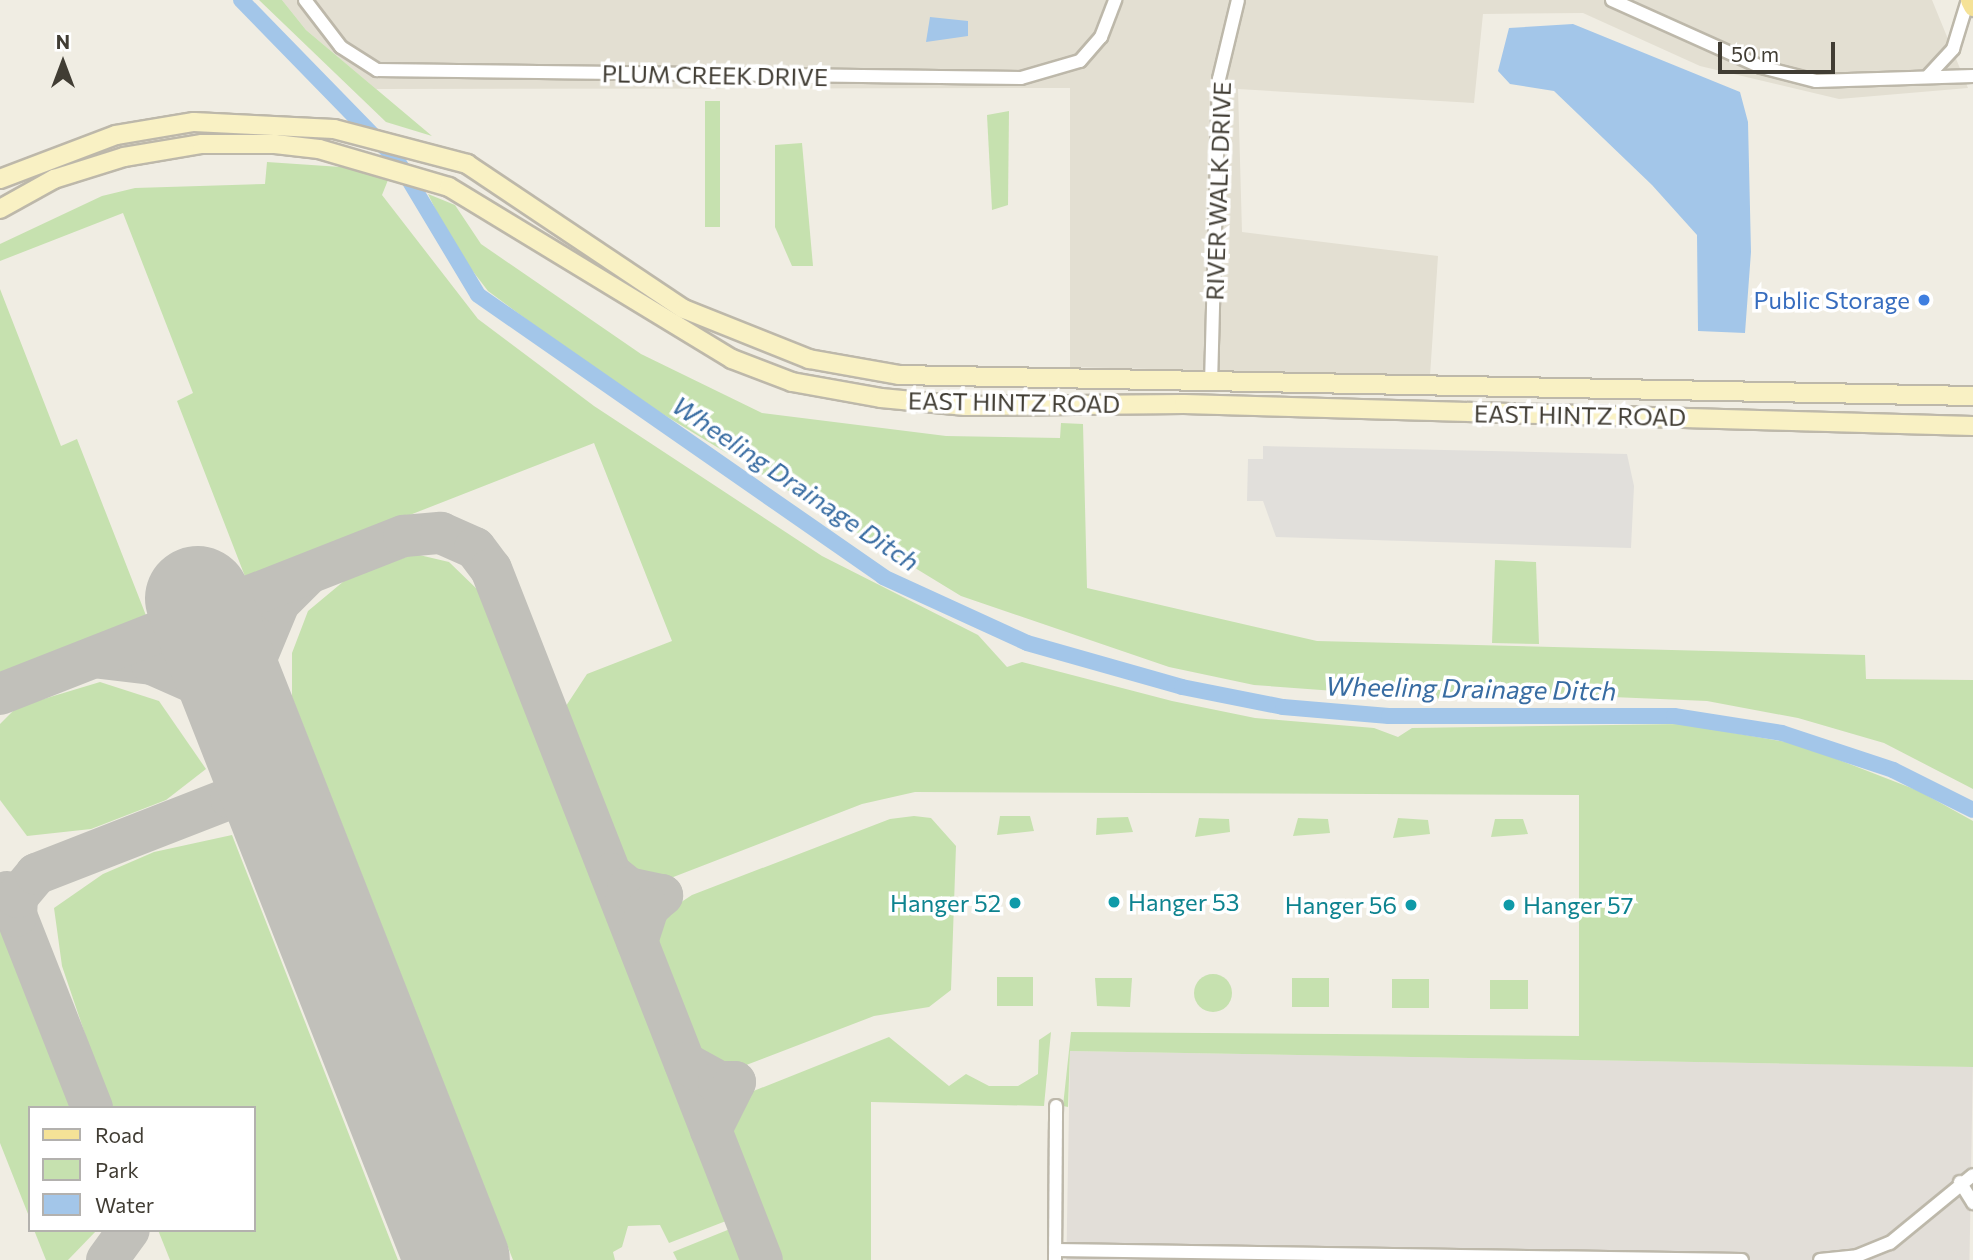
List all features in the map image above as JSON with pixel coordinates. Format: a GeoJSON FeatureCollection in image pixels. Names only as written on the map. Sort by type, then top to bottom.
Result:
{"type":"FeatureCollection","features":[{"type":"Feature","properties":{"kind":"main road"},"geometry":{"type":"LineString","coordinates":[[1969,0],[1973,6]]}},
{"type":"Feature","properties":{"kind":"main road","name":"EAST HINTZ ROAD"},"geometry":{"type":"LineString","coordinates":[[0,178],[116,135],[194,122],[334,129],[467,164],[684,309],[809,359],[899,375],[1211,384],[1973,396]]}},
{"type":"Feature","properties":{"kind":"main road","name":"EAST HINTZ ROAD"},"geometry":{"type":"LineString","coordinates":[[0,209],[54,179],[124,157],[202,144],[319,149],[449,187],[732,359],[792,382],[881,398],[966,406],[1184,404],[1973,426]]}},
{"type":"Feature","properties":{"kind":"street","name":"PLUM CREEK DRIVE"},"geometry":{"type":"LineString","coordinates":[[305,0],[341,47],[377,70],[1021,78],[1080,61],[1101,37],[1115,0]]}},
{"type":"Feature","properties":{"kind":"street","name":"RIVER WALK DRIVE"},"geometry":{"type":"LineString","coordinates":[[1211,384],[1219,79],[1238,0]]}},
{"type":"Feature","properties":{"kind":"street"},"geometry":{"type":"LineString","coordinates":[[1612,0],[1760,67],[1816,81],[1973,76]]}},
{"type":"Feature","properties":{"kind":"street"},"geometry":{"type":"LineString","coordinates":[[1927,76],[1953,49],[1969,0]]}},
{"type":"Feature","properties":{"kind":"street"},"geometry":{"type":"LineString","coordinates":[[1056,1106],[1055,1255],[1742,1260]]}},
{"type":"Feature","properties":{"kind":"street"},"geometry":{"type":"LineString","coordinates":[[1820,1260],[1857,1256],[1890,1243],[1961,1182],[1973,1175]]}},
{"type":"Feature","properties":{"kind":"street"},"geometry":{"type":"LineString","coordinates":[[1961,1182],[1973,1203]]}},
{"type":"Feature","properties":{"kind":"shaded area"},"geometry":{"type":"Polygon","coordinates":[[[282,0],[1932,0],[1968,88],[1839,99],[1700,66],[1583,13],[1483,14],[1474,103],[1238,89],[1242,232],[1438,256],[1430,376],[1070,367],[1070,88],[376,89],[306,30],[282,0]]]}},
{"type":"Feature","properties":{"kind":"shaded area"},"geometry":{"type":"Polygon","coordinates":[[[1263,446],[1627,454],[1634,486],[1631,548],[1276,537],[1263,501],[1247,501],[1248,459],[1263,459],[1263,446]]]}},
{"type":"Feature","properties":{"kind":"shaded area"},"geometry":{"type":"Polygon","coordinates":[[[1070,1051],[1973,1067],[1969,1260],[1066,1260],[1070,1051]]]}},
{"type":"Feature","properties":{"kind":"green space"},"geometry":{"type":"Polygon","coordinates":[[[259,0],[282,0],[306,30],[432,136],[386,122],[259,0]]]}},
{"type":"Feature","properties":{"kind":"green space"},"geometry":{"type":"Polygon","coordinates":[[[705,101],[720,101],[720,227],[705,227],[705,101]]]}},
{"type":"Feature","properties":{"kind":"green space"},"geometry":{"type":"Polygon","coordinates":[[[1009,111],[1008,205],[992,210],[987,115],[1009,111]]]}},
{"type":"Feature","properties":{"kind":"green space"},"geometry":{"type":"Polygon","coordinates":[[[802,143],[813,266],[792,266],[775,227],[775,145],[802,143]]]}},
{"type":"Feature","properties":{"kind":"green space"},"geometry":{"type":"Polygon","coordinates":[[[267,162],[341,167],[388,180],[382,195],[478,319],[594,406],[822,556],[978,635],[1007,667],[1022,662],[1172,701],[1255,718],[1374,728],[1398,737],[1412,728],[1682,724],[1798,744],[1919,791],[1973,821],[1973,1067],[1070,1051],[1068,1107],[1063,1106],[1071,1032],[1579,1036],[1579,795],[915,792],[862,804],[663,881],[646,879],[622,860],[564,709],[587,674],[672,641],[594,443],[246,579],[177,401],[193,393],[123,213],[0,261],[0,244],[102,196],[135,188],[265,184],[267,162]]]}},
{"type":"Feature","properties":{"kind":"green space"},"geometry":{"type":"Polygon","coordinates":[[[428,194],[455,205],[481,244],[641,354],[762,413],[946,436],[1060,438],[1061,423],[1083,424],[1087,588],[1317,641],[1865,655],[1866,679],[1973,680],[1973,789],[1884,743],[1798,718],[1707,701],[1521,693],[1444,699],[1254,685],[1169,667],[961,596],[615,385],[488,291],[452,244],[428,194]]]}},
{"type":"Feature","properties":{"kind":"green space"},"geometry":{"type":"Polygon","coordinates":[[[0,289],[61,446],[77,439],[147,618],[0,675],[0,289]]]}},
{"type":"Feature","properties":{"kind":"green space"},"geometry":{"type":"Polygon","coordinates":[[[415,554],[449,562],[481,593],[726,1221],[669,1243],[660,1225],[628,1226],[622,1247],[613,1252],[615,1260],[513,1260],[292,697],[292,653],[308,611],[350,576],[415,554]]]}},
{"type":"Feature","properties":{"kind":"green space"},"geometry":{"type":"Polygon","coordinates":[[[1495,560],[1536,562],[1539,644],[1492,643],[1495,560]]]}},
{"type":"Feature","properties":{"kind":"green space"},"geometry":{"type":"Polygon","coordinates":[[[100,682],[159,701],[206,769],[166,800],[91,829],[27,836],[0,800],[0,724],[17,707],[100,682]]]}},
{"type":"Feature","properties":{"kind":"green space"},"geometry":{"type":"Polygon","coordinates":[[[914,816],[931,818],[956,846],[951,990],[929,1007],[874,1016],[741,1067],[716,1067],[704,1058],[657,946],[663,914],[692,895],[890,819],[914,816]]]}},
{"type":"Feature","properties":{"kind":"green space"},"geometry":{"type":"Polygon","coordinates":[[[1000,816],[1030,816],[1034,831],[997,835],[1000,816]]]}},
{"type":"Feature","properties":{"kind":"green space"},"geometry":{"type":"Polygon","coordinates":[[[1128,817],[1133,832],[1096,835],[1097,818],[1128,817]]]}},
{"type":"Feature","properties":{"kind":"green space"},"geometry":{"type":"Polygon","coordinates":[[[1199,818],[1229,819],[1230,832],[1195,837],[1199,818]]]}},
{"type":"Feature","properties":{"kind":"green space"},"geometry":{"type":"Polygon","coordinates":[[[1298,818],[1328,819],[1330,833],[1293,836],[1298,818]]]}},
{"type":"Feature","properties":{"kind":"green space"},"geometry":{"type":"Polygon","coordinates":[[[1398,818],[1428,820],[1430,834],[1393,838],[1398,818]]]}},
{"type":"Feature","properties":{"kind":"green space"},"geometry":{"type":"Polygon","coordinates":[[[1495,819],[1523,819],[1528,834],[1491,837],[1495,819]]]}},
{"type":"Feature","properties":{"kind":"green space"},"geometry":{"type":"Polygon","coordinates":[[[232,835],[398,1260],[170,1260],[159,1232],[256,1232],[256,1106],[109,1106],[62,966],[54,908],[103,874],[154,852],[232,835]]]}},
{"type":"Feature","properties":{"kind":"green space"},"geometry":{"type":"Polygon","coordinates":[[[0,924],[71,1106],[28,1106],[28,1214],[0,1143],[0,924]]]}},
{"type":"Feature","properties":{"kind":"green space"},"geometry":{"type":"Polygon","coordinates":[[[1213,974],[1226,980],[1232,993],[1226,1006],[1213,1012],[1200,1006],[1194,993],[1200,980],[1213,974]]]}},
{"type":"Feature","properties":{"kind":"green space"},"geometry":{"type":"Polygon","coordinates":[[[997,977],[1033,977],[1033,1006],[997,1006],[997,977]]]}},
{"type":"Feature","properties":{"kind":"green space"},"geometry":{"type":"Polygon","coordinates":[[[1095,978],[1132,978],[1130,1007],[1097,1006],[1095,978]]]}},
{"type":"Feature","properties":{"kind":"green space"},"geometry":{"type":"Polygon","coordinates":[[[1292,978],[1329,978],[1329,1007],[1292,1007],[1292,978]]]}},
{"type":"Feature","properties":{"kind":"green space"},"geometry":{"type":"Polygon","coordinates":[[[1392,979],[1429,979],[1429,1008],[1392,1008],[1392,979]]]}},
{"type":"Feature","properties":{"kind":"green space"},"geometry":{"type":"Polygon","coordinates":[[[1490,980],[1528,980],[1528,1009],[1490,1009],[1490,980]]]}},
{"type":"Feature","properties":{"kind":"green space"},"geometry":{"type":"Polygon","coordinates":[[[1051,1032],[1044,1106],[871,1102],[871,1260],[780,1260],[728,1126],[736,1098],[889,1037],[949,1086],[966,1074],[989,1086],[1018,1086],[1038,1074],[1039,1040],[1051,1032]]]}},
{"type":"Feature","properties":{"kind":"green space"},"geometry":{"type":"Polygon","coordinates":[[[730,1229],[743,1260],[677,1260],[673,1252],[730,1229]]]}},
{"type":"Feature","properties":{"kind":"green space"},"geometry":{"type":"Polygon","coordinates":[[[35,1232],[95,1232],[68,1260],[46,1260],[35,1232]]]}},
{"type":"Feature","properties":{"kind":"water"},"geometry":{"type":"Polygon","coordinates":[[[930,17],[968,21],[968,36],[926,42],[930,17]]]}},
{"type":"Feature","properties":{"kind":"water"},"geometry":{"type":"Polygon","coordinates":[[[1573,24],[1740,92],[1748,122],[1751,252],[1745,333],[1698,331],[1697,235],[1652,185],[1554,91],[1510,84],[1498,71],[1509,28],[1573,24]]]}},
{"type":"Feature","properties":{"kind":"waterway","name":"Wheeling Drainage Ditch"},"geometry":{"type":"LineString","coordinates":[[241,0],[397,160],[478,295],[883,577],[1027,643],[1182,687],[1283,707],[1389,716],[1674,716],[1782,733],[1893,770],[1973,810]]}},
{"type":"Feature","properties":{"kind":"taxiway"},"geometry":{"type":"LineString","coordinates":[[0,694],[404,536],[441,533],[475,548],[491,569],[762,1260]]}},
{"type":"Feature","properties":{"kind":"taxiway"},"geometry":{"type":"LineString","coordinates":[[101,658],[152,664],[238,702],[279,603],[306,576]]}},
{"type":"Feature","properties":{"kind":"taxiway"},"geometry":{"type":"LineString","coordinates":[[16,916],[17,897],[36,874],[231,798],[251,797],[269,806],[287,829]]}},
{"type":"Feature","properties":{"kind":"taxiway"},"geometry":{"type":"LineString","coordinates":[[611,874],[628,888],[662,895],[648,908],[637,941]]}},
{"type":"Feature","properties":{"kind":"taxiway"},"geometry":{"type":"LineString","coordinates":[[7,892],[91,1106]]}},
{"type":"Feature","properties":{"kind":"taxiway"},"geometry":{"type":"LineString","coordinates":[[685,1063],[719,1082],[735,1082],[711,1130]]}},
{"type":"Feature","properties":{"kind":"taxiway"},"geometry":{"type":"LineString","coordinates":[[107,1260],[128,1232]]}},
{"type":"Feature","properties":{"kind":"runway"},"geometry":{"type":"LineString","coordinates":[[197,598],[457,1260]]}},
{"type":"Feature","properties":{"kind":"place","name":"Public Storage"},"geometry":{"type":"Point","coordinates":[1924,300]}},
{"type":"Feature","properties":{"kind":"place","name":"Hanger 53"},"geometry":{"type":"Point","coordinates":[1114,902]}},
{"type":"Feature","properties":{"kind":"place","name":"Hanger 52"},"geometry":{"type":"Point","coordinates":[1015,903]}},
{"type":"Feature","properties":{"kind":"place","name":"Hanger 56"},"geometry":{"type":"Point","coordinates":[1411,905]}},
{"type":"Feature","properties":{"kind":"place","name":"Hanger 57"},"geometry":{"type":"Point","coordinates":[1509,905]}}]}
